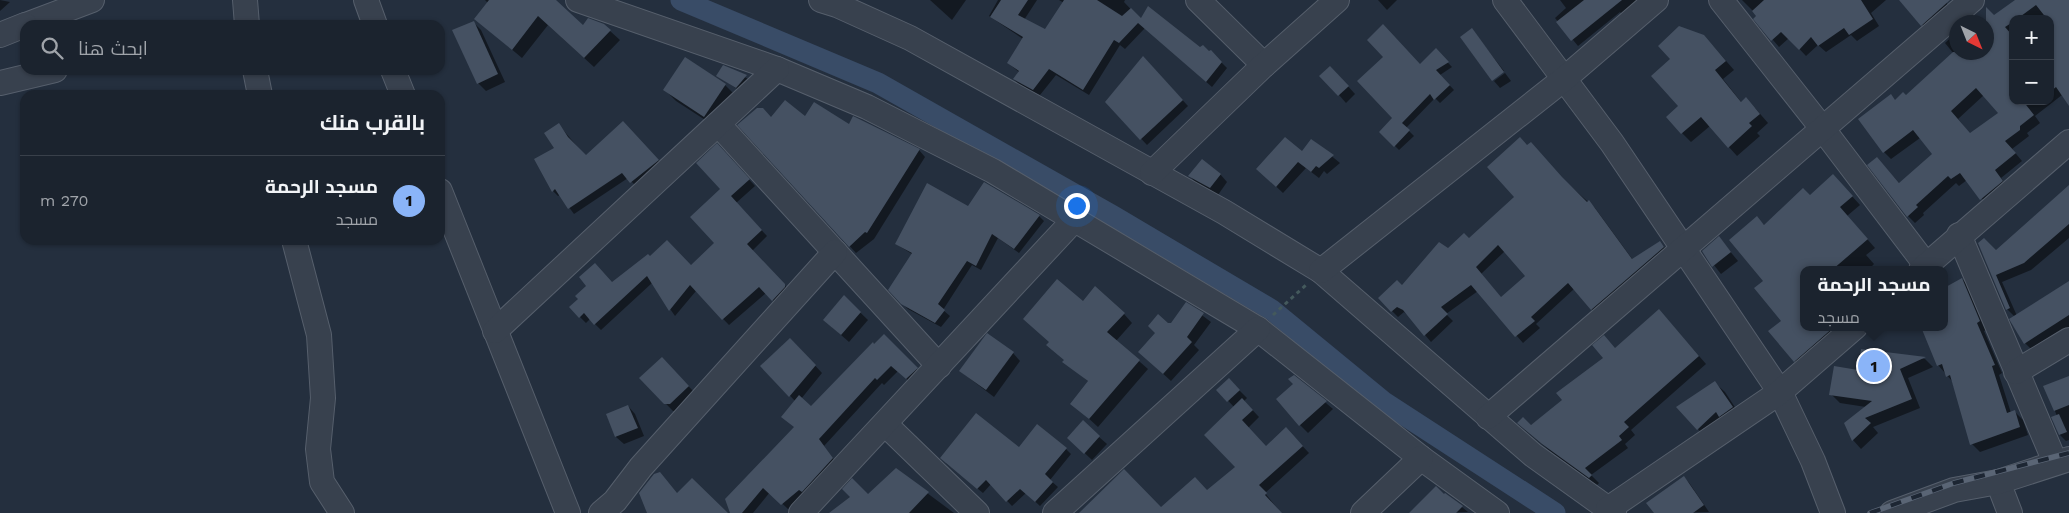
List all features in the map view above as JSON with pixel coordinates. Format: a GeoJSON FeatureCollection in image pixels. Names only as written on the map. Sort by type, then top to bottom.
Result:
{"type":"FeatureCollection","features":[{"type":"Feature","properties":{"kind":"street"},"geometry":{"type":"LineString","coordinates":[[39,20],[92,0]]}},
{"type":"Feature","properties":{"kind":"street"},"geometry":{"type":"LineString","coordinates":[[245,0],[247,20]]}},
{"type":"Feature","properties":{"kind":"street"},"geometry":{"type":"LineString","coordinates":[[366,0],[374,20]]}},
{"type":"Feature","properties":{"kind":"street"},"geometry":{"type":"LineString","coordinates":[[578,0],[777,70],[867,106],[993,171],[1074,220],[1262,325],[1421,458],[1497,513]]}},
{"type":"Feature","properties":{"kind":"street"},"geometry":{"type":"LineString","coordinates":[[1198,0],[1264,65]]}},
{"type":"Feature","properties":{"kind":"street"},"geometry":{"type":"LineString","coordinates":[[1152,173],[1264,65],[1337,0]]}},
{"type":"Feature","properties":{"kind":"street"},"geometry":{"type":"LineString","coordinates":[[1506,0],[1612,143],[1780,392],[1813,462],[1833,513]]}},
{"type":"Feature","properties":{"kind":"street"},"geometry":{"type":"LineString","coordinates":[[1314,277],[1564,79],[1656,0]]}},
{"type":"Feature","properties":{"kind":"street"},"geometry":{"type":"LineString","coordinates":[[1721,0],[1822,128],[1923,266]]}},
{"type":"Feature","properties":{"kind":"street"},"geometry":{"type":"LineString","coordinates":[[1488,417],[1682,247],[1972,0]]}},
{"type":"Feature","properties":{"kind":"street"},"geometry":{"type":"LineString","coordinates":[[833,2],[910,38],[1224,212],[1314,277],[1488,417],[1533,456],[1611,511],[1780,392],[1850,331]]}},
{"type":"Feature","properties":{"kind":"street"},"geometry":{"type":"LineString","coordinates":[[0,35],[20,27]]}},
{"type":"Feature","properties":{"kind":"street"},"geometry":{"type":"LineString","coordinates":[[494,331],[777,70]]}},
{"type":"Feature","properties":{"kind":"street"},"geometry":{"type":"LineString","coordinates":[[0,83],[34,75]]}},
{"type":"Feature","properties":{"kind":"street"},"geometry":{"type":"LineString","coordinates":[[256,75],[259,90]]}},
{"type":"Feature","properties":{"kind":"street"},"geometry":{"type":"LineString","coordinates":[[395,75],[401,90]]}},
{"type":"Feature","properties":{"kind":"street"},"geometry":{"type":"LineString","coordinates":[[718,124],[939,366]]}},
{"type":"Feature","properties":{"kind":"street"},"geometry":{"type":"LineString","coordinates":[[1925,266],[2069,142]]}},
{"type":"Feature","properties":{"kind":"street"},"geometry":{"type":"LineString","coordinates":[[445,204],[568,513]]}},
{"type":"Feature","properties":{"kind":"street"},"geometry":{"type":"LineString","coordinates":[[801,513],[1074,220]]}},
{"type":"Feature","properties":{"kind":"street"},"geometry":{"type":"LineString","coordinates":[[1892,513],[1954,490],[1998,482],[2062,460],[2016,372],[1959,235]]}},
{"type":"Feature","properties":{"kind":"street"},"geometry":{"type":"LineString","coordinates":[[295,245],[319,335],[323,398],[318,449],[322,482],[342,513]]}},
{"type":"Feature","properties":{"kind":"street"},"geometry":{"type":"LineString","coordinates":[[601,513],[615,502],[641,467],[835,252]]}},
{"type":"Feature","properties":{"kind":"street"},"geometry":{"type":"LineString","coordinates":[[1055,513],[1262,325]]}},
{"type":"Feature","properties":{"kind":"street"},"geometry":{"type":"LineString","coordinates":[[2016,372],[2069,340]]}},
{"type":"Feature","properties":{"kind":"street"},"geometry":{"type":"LineString","coordinates":[[885,424],[976,513]]}},
{"type":"Feature","properties":{"kind":"street"},"geometry":{"type":"LineString","coordinates":[[1363,513],[1421,458]]}},
{"type":"Feature","properties":{"kind":"street"},"geometry":{"type":"LineString","coordinates":[[1998,482],[2010,513]]}},
{"type":"Feature","properties":{"kind":"path"},"geometry":{"type":"LineString","coordinates":[[1262,325],[1314,277]]}},
{"type":"Feature","properties":{"kind":"building"},"geometry":{"type":"Polygon","coordinates":[[[489,0],[556,0],[583,25],[588,18],[604,24],[611,30],[584,58],[538,16],[512,50],[474,19],[489,0]]]}},
{"type":"Feature","properties":{"kind":"building"},"geometry":{"type":"Polygon","coordinates":[[[1001,0],[1028,0],[1018,15],[1045,29],[1064,0],[1097,0],[1122,16],[1131,8],[1141,18],[1148,6],[1200,47],[1203,45],[1209,51],[1211,50],[1222,62],[1206,82],[1138,23],[1119,43],[1114,40],[1083,90],[1049,69],[1033,90],[1013,79],[1019,71],[1007,63],[1023,37],[990,17],[1001,0]]]}},
{"type":"Feature","properties":{"kind":"building"},"geometry":{"type":"Polygon","coordinates":[[[1584,0],[1622,0],[1571,41],[1556,22],[1584,0]]]}},
{"type":"Feature","properties":{"kind":"building"},"geometry":{"type":"Polygon","coordinates":[[[1764,0],[1861,0],[1873,19],[1849,35],[1844,28],[1818,46],[1811,37],[1799,50],[1781,32],[1771,41],[1753,19],[1756,16],[1752,11],[1764,0]]]}},
{"type":"Feature","properties":{"kind":"building"},"geometry":{"type":"Polygon","coordinates":[[[1899,0],[1950,0],[1921,26],[1899,0]]]}},
{"type":"Feature","properties":{"kind":"building"},"geometry":{"type":"Polygon","coordinates":[[[2015,0],[2069,0],[2069,106],[2056,87],[2054,89],[2054,15],[2044,15],[2036,5],[2022,15],[2009,15],[2009,24],[2005,27],[2009,32],[2009,105],[2026,105],[2034,115],[2020,126],[2020,130],[2005,141],[2016,153],[1995,170],[2003,181],[1980,200],[1960,173],[1951,179],[1948,176],[1916,205],[1918,207],[1907,217],[1867,165],[1877,157],[1899,183],[1932,154],[1913,130],[1883,153],[1858,119],[1891,94],[1895,100],[1903,92],[1906,95],[1949,56],[1949,60],[1994,60],[1994,15],[2015,0]],[[1976,88],[1951,111],[1970,133],[1998,113],[1976,88]]]}},
{"type":"Feature","properties":{"kind":"building"},"geometry":{"type":"Polygon","coordinates":[[[1986,7],[1994,15],[1986,15],[1986,7]]]}},
{"type":"Feature","properties":{"kind":"building"},"geometry":{"type":"Polygon","coordinates":[[[474,21],[498,74],[477,84],[452,30],[474,21]]]}},
{"type":"Feature","properties":{"kind":"building"},"geometry":{"type":"Polygon","coordinates":[[[1383,24],[1420,64],[1436,48],[1449,62],[1436,70],[1450,85],[1434,100],[1430,94],[1402,123],[1410,130],[1394,147],[1379,132],[1392,118],[1357,81],[1383,57],[1367,40],[1383,24]]]}},
{"type":"Feature","properties":{"kind":"building"},"geometry":{"type":"Polygon","coordinates":[[[1679,26],[1704,35],[1726,61],[1715,70],[1741,102],[1746,97],[1760,114],[1749,123],[1752,126],[1728,148],[1701,117],[1681,134],[1666,117],[1678,106],[1651,76],[1670,59],[1658,46],[1679,26]]]}},
{"type":"Feature","properties":{"kind":"building"},"geometry":{"type":"Polygon","coordinates":[[[1472,28],[1504,72],[1492,81],[1460,37],[1472,28]]]}},
{"type":"Feature","properties":{"kind":"building"},"geometry":{"type":"Polygon","coordinates":[[[1143,56],[1183,100],[1140,140],[1105,102],[1143,56]]]}},
{"type":"Feature","properties":{"kind":"building"},"geometry":{"type":"Polygon","coordinates":[[[685,57],[726,84],[704,117],[663,90],[685,57]]]}},
{"type":"Feature","properties":{"kind":"building"},"geometry":{"type":"Polygon","coordinates":[[[723,65],[747,75],[736,88],[716,76],[723,65]]]}},
{"type":"Feature","properties":{"kind":"building"},"geometry":{"type":"Polygon","coordinates":[[[1330,66],[1349,86],[1338,96],[1319,76],[1330,66]]]}},
{"type":"Feature","properties":{"kind":"building"},"geometry":{"type":"Polygon","coordinates":[[[785,100],[805,116],[814,102],[849,124],[853,116],[920,149],[867,233],[865,232],[849,247],[737,125],[757,108],[763,108],[771,117],[785,100]]]}},
{"type":"Feature","properties":{"kind":"building"},"geometry":{"type":"Polygon","coordinates":[[[623,121],[659,160],[630,183],[622,173],[568,209],[555,189],[552,192],[534,159],[554,148],[544,133],[559,123],[568,137],[586,155],[623,121]]]}},
{"type":"Feature","properties":{"kind":"building"},"geometry":{"type":"Polygon","coordinates":[[[1285,137],[1302,151],[1311,139],[1334,155],[1319,168],[1316,166],[1311,172],[1298,162],[1276,187],[1256,169],[1285,137]]]}},
{"type":"Feature","properties":{"kind":"building"},"geometry":{"type":"Polygon","coordinates":[[[1520,137],[1527,145],[1531,142],[1587,202],[1589,200],[1632,259],[1660,241],[1664,247],[1591,310],[1568,283],[1531,317],[1535,321],[1515,337],[1471,285],[1441,307],[1448,314],[1424,336],[1403,310],[1397,307],[1391,312],[1378,298],[1397,280],[1402,285],[1439,242],[1448,248],[1464,233],[1469,238],[1514,197],[1487,167],[1520,137]],[[1498,245],[1476,267],[1501,297],[1525,276],[1498,245]]]}},
{"type":"Feature","properties":{"kind":"building"},"geometry":{"type":"Polygon","coordinates":[[[717,143],[750,179],[731,196],[762,230],[747,244],[785,284],[785,287],[772,301],[759,287],[722,320],[690,285],[669,311],[647,276],[594,325],[584,313],[579,318],[569,307],[578,299],[575,296],[586,286],[579,277],[595,263],[612,282],[648,254],[650,256],[667,240],[691,265],[714,243],[690,217],[720,189],[696,163],[717,143]]]}},
{"type":"Feature","properties":{"kind":"building"},"geometry":{"type":"Polygon","coordinates":[[[1202,159],[1221,174],[1210,188],[1188,176],[1202,159]]]}},
{"type":"Feature","properties":{"kind":"building"},"geometry":{"type":"Polygon","coordinates":[[[1833,174],[1853,196],[1840,207],[1868,239],[1837,266],[1800,266],[1800,331],[1829,331],[1794,362],[1768,331],[1781,321],[1754,288],[1763,281],[1729,240],[1757,216],[1764,225],[1803,188],[1810,195],[1833,174]]]}},
{"type":"Feature","properties":{"kind":"building"},"geometry":{"type":"Polygon","coordinates":[[[984,182],[1040,215],[1014,249],[992,234],[976,266],[967,261],[938,304],[945,310],[935,323],[901,304],[888,290],[912,253],[895,244],[927,183],[968,206],[984,182]]]}},
{"type":"Feature","properties":{"kind":"building"},"geometry":{"type":"Polygon","coordinates":[[[2069,185],[2069,224],[2024,263],[1996,275],[2010,308],[2006,310],[1978,243],[1984,238],[1996,250],[2069,185]]]}},
{"type":"Feature","properties":{"kind":"building"},"geometry":{"type":"Polygon","coordinates":[[[1719,236],[1731,252],[1712,267],[1702,251],[1719,236]]]}},
{"type":"Feature","properties":{"kind":"building"},"geometry":{"type":"Polygon","coordinates":[[[1962,278],[1980,321],[1977,323],[1995,365],[1992,366],[2007,413],[2015,410],[2020,427],[1970,445],[1950,375],[1946,377],[1942,364],[1937,366],[1923,331],[1948,331],[1948,286],[1962,278]]]}},
{"type":"Feature","properties":{"kind":"building"},"geometry":{"type":"Polygon","coordinates":[[[1057,279],[1083,301],[1095,286],[1125,313],[1107,332],[1140,360],[1089,419],[1070,404],[1088,381],[1062,362],[1064,360],[1046,345],[1049,342],[1023,319],[1057,279]]]}},
{"type":"Feature","properties":{"kind":"building"},"geometry":{"type":"Polygon","coordinates":[[[2069,281],[2069,315],[2024,344],[2009,319],[2069,281]]]}},
{"type":"Feature","properties":{"kind":"building"},"geometry":{"type":"Polygon","coordinates":[[[844,295],[861,312],[841,335],[823,320],[844,295]]]}},
{"type":"Feature","properties":{"kind":"building"},"geometry":{"type":"Polygon","coordinates":[[[1186,302],[1204,313],[1187,337],[1192,342],[1163,374],[1138,352],[1155,333],[1148,326],[1158,314],[1168,323],[1171,323],[1186,302]]]}},
{"type":"Feature","properties":{"kind":"building"},"geometry":{"type":"Polygon","coordinates":[[[1659,309],[1699,356],[1624,422],[1629,427],[1619,436],[1622,440],[1585,468],[1592,475],[1589,478],[1542,444],[1517,423],[1523,417],[1531,425],[1562,400],[1556,393],[1603,358],[1592,345],[1604,335],[1615,348],[1659,309]]]}},
{"type":"Feature","properties":{"kind":"building"},"geometry":{"type":"Polygon","coordinates":[[[987,333],[1014,352],[986,390],[959,371],[987,333]]]}},
{"type":"Feature","properties":{"kind":"building"},"geometry":{"type":"Polygon","coordinates":[[[884,334],[918,368],[906,379],[891,366],[877,380],[875,378],[819,439],[833,458],[802,492],[799,490],[781,505],[763,488],[742,513],[730,513],[725,499],[794,427],[781,417],[799,395],[811,406],[873,342],[874,344],[884,334]]]}},
{"type":"Feature","properties":{"kind":"building"},"geometry":{"type":"Polygon","coordinates":[[[790,338],[816,365],[789,397],[760,366],[790,338]]]}},
{"type":"Feature","properties":{"kind":"building"},"geometry":{"type":"Polygon","coordinates":[[[1861,349],[1926,357],[1900,369],[1912,399],[1865,418],[1871,423],[1852,441],[1844,423],[1872,401],[1829,395],[1834,366],[1858,370],[1861,349]]]}},
{"type":"Feature","properties":{"kind":"building"},"geometry":{"type":"Polygon","coordinates":[[[662,357],[689,386],[670,404],[664,404],[639,378],[662,357]]]}},
{"type":"Feature","properties":{"kind":"building"},"geometry":{"type":"Polygon","coordinates":[[[1294,375],[1327,401],[1299,426],[1276,399],[1293,384],[1288,379],[1294,375]]]}},
{"type":"Feature","properties":{"kind":"building"},"geometry":{"type":"Polygon","coordinates":[[[2069,376],[2069,405],[2054,411],[2043,386],[2069,376]]]}},
{"type":"Feature","properties":{"kind":"building"},"geometry":{"type":"Polygon","coordinates":[[[1229,378],[1240,390],[1227,402],[1216,390],[1229,378]]]}},
{"type":"Feature","properties":{"kind":"building"},"geometry":{"type":"Polygon","coordinates":[[[1715,381],[1733,407],[1719,417],[1716,412],[1697,430],[1676,407],[1715,381]]]}},
{"type":"Feature","properties":{"kind":"building"},"geometry":{"type":"Polygon","coordinates":[[[1242,398],[1253,410],[1242,420],[1266,446],[1286,427],[1303,446],[1259,485],[1267,493],[1265,495],[1282,513],[1079,513],[1124,469],[1161,507],[1195,477],[1207,490],[1235,467],[1204,435],[1242,398]]]}},
{"type":"Feature","properties":{"kind":"building"},"geometry":{"type":"Polygon","coordinates":[[[628,405],[638,428],[615,437],[606,414],[628,405]]]}},
{"type":"Feature","properties":{"kind":"building"},"geometry":{"type":"Polygon","coordinates":[[[976,413],[1019,447],[1037,424],[1067,448],[1045,474],[1053,482],[1035,502],[1020,489],[1006,502],[986,480],[977,489],[940,458],[976,413]]]}},
{"type":"Feature","properties":{"kind":"building"},"geometry":{"type":"Polygon","coordinates":[[[2059,414],[2067,432],[2059,435],[2051,417],[2059,414]]]}},
{"type":"Feature","properties":{"kind":"building"},"geometry":{"type":"Polygon","coordinates":[[[1083,420],[1100,436],[1084,454],[1067,438],[1083,420]]]}},
{"type":"Feature","properties":{"kind":"building"},"geometry":{"type":"Polygon","coordinates":[[[896,468],[929,492],[909,513],[829,513],[850,497],[842,489],[852,478],[868,494],[896,468]]]}},
{"type":"Feature","properties":{"kind":"building"},"geometry":{"type":"Polygon","coordinates":[[[660,472],[677,493],[692,478],[728,513],[647,513],[639,493],[654,474],[660,472]]]}},
{"type":"Feature","properties":{"kind":"building"},"geometry":{"type":"Polygon","coordinates":[[[1684,476],[1704,505],[1693,513],[1654,513],[1646,503],[1684,476]]]}},
{"type":"Feature","properties":{"kind":"building"},"geometry":{"type":"Polygon","coordinates":[[[1436,486],[1444,494],[1463,506],[1456,513],[1409,513],[1436,486]]]}},
{"type":"Feature","properties":{"kind":"waterway"},"geometry":{"type":"LineString","coordinates":[[681,0],[878,83],[1113,216],[1272,310],[1384,402],[1555,513]]}},
{"type":"Feature","properties":{"kind":"railway"},"geometry":{"type":"LineString","coordinates":[[1870,513],[1954,483],[2069,453]]}},
{"type":"Feature","properties":{"kind":"place","name":"مسجد الرحمة"},"geometry":{"type":"Point","coordinates":[1874,366]}}]}
